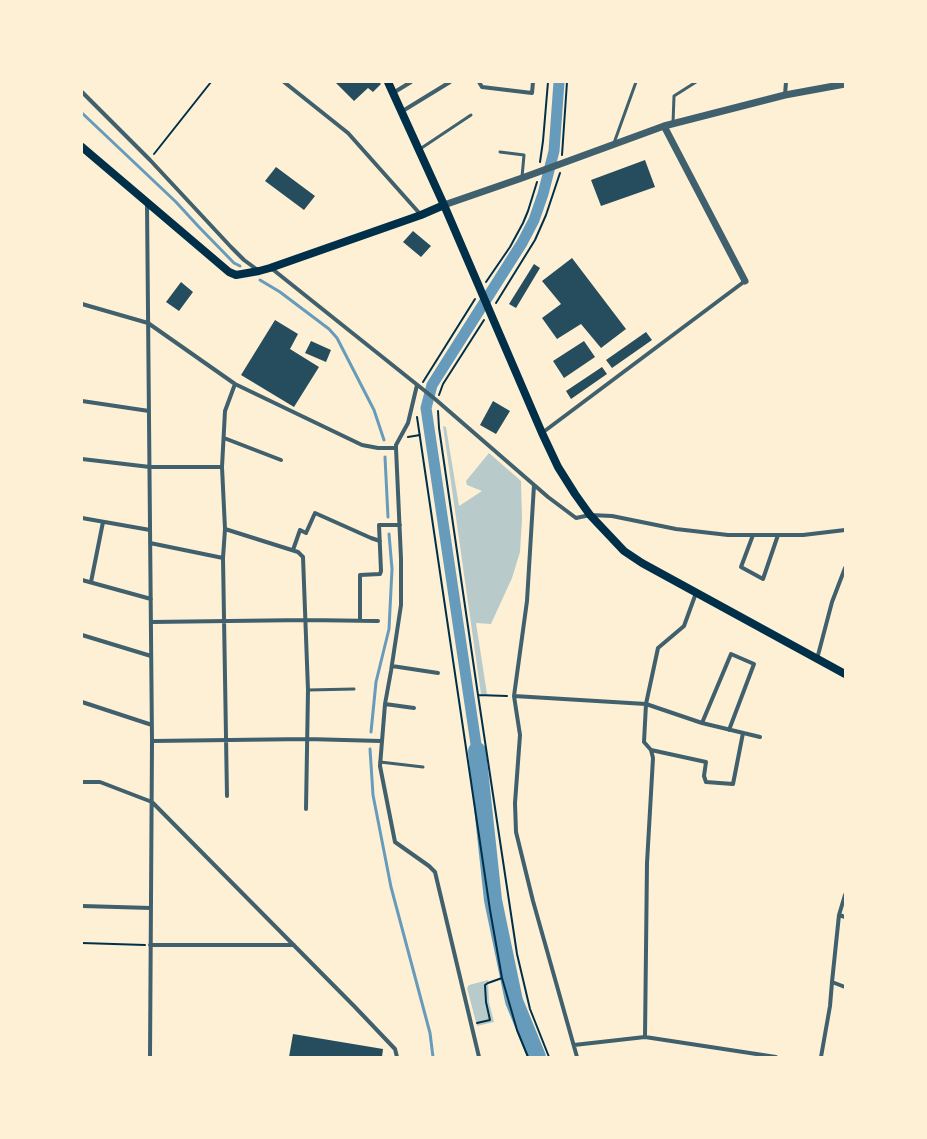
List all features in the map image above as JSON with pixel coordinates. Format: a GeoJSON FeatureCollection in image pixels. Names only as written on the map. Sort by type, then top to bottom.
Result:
{"type":"FeatureCollection","features":[{"type":"Feature","properties":{"kind":"main road"},"geometry":{"type":"LineString","coordinates":[[388,82],[444,205],[479,296],[492,306],[542,433],[558,467],[590,515],[624,551],[642,563],[696,594],[845,674]]}},
{"type":"Feature","properties":{"kind":"main road"},"geometry":{"type":"LineString","coordinates":[[82,147],[229,272],[236,275],[270,268],[421,215],[444,205]]}},
{"type":"Feature","properties":{"kind":"street"},"geometry":{"type":"LineString","coordinates":[[284,82],[348,133],[421,215]]}},
{"type":"Feature","properties":{"kind":"street"},"geometry":{"type":"LineString","coordinates":[[393,94],[411,82]]}},
{"type":"Feature","properties":{"kind":"street"},"geometry":{"type":"LineString","coordinates":[[401,112],[450,82]]}},
{"type":"Feature","properties":{"kind":"street"},"geometry":{"type":"LineString","coordinates":[[479,82],[482,87],[532,93],[533,82]]}},
{"type":"Feature","properties":{"kind":"street"},"geometry":{"type":"LineString","coordinates":[[785,95],[786,82]]}},
{"type":"Feature","properties":{"kind":"street"},"geometry":{"type":"LineString","coordinates":[[444,205],[522,178],[541,168],[558,169],[613,144],[673,123],[785,95],[845,84]]}},
{"type":"Feature","properties":{"kind":"street"},"geometry":{"type":"LineString","coordinates":[[82,92],[150,160],[231,247],[244,260],[259,271]]}},
{"type":"Feature","properties":{"kind":"street"},"geometry":{"type":"LineString","coordinates":[[542,433],[745,281],[664,126]]}},
{"type":"Feature","properties":{"kind":"street"},"geometry":{"type":"LineString","coordinates":[[147,201],[152,725],[150,1057]]}},
{"type":"Feature","properties":{"kind":"street"},"geometry":{"type":"LineString","coordinates":[[270,268],[417,385],[548,497],[576,518],[590,515],[612,516],[676,529],[728,536],[803,535],[845,530]]}},
{"type":"Feature","properties":{"kind":"street"},"geometry":{"type":"LineString","coordinates":[[82,304],[148,323],[235,384],[362,446],[396,448]]}},
{"type":"Feature","properties":{"kind":"street"},"geometry":{"type":"LineString","coordinates":[[227,796],[223,558],[225,529],[222,467],[224,411],[235,384]]}},
{"type":"Feature","properties":{"kind":"street"},"geometry":{"type":"LineString","coordinates":[[417,385],[408,423],[396,445],[400,525],[401,605],[385,704],[380,762],[389,820],[395,842],[435,872],[479,1057]]}},
{"type":"Feature","properties":{"kind":"street"},"geometry":{"type":"LineString","coordinates":[[82,401],[149,411]]}},
{"type":"Feature","properties":{"kind":"street"},"geometry":{"type":"LineString","coordinates":[[224,438],[281,460]]}},
{"type":"Feature","properties":{"kind":"street"},"geometry":{"type":"LineString","coordinates":[[82,459],[150,467],[222,467]]}},
{"type":"Feature","properties":{"kind":"street"},"geometry":{"type":"LineString","coordinates":[[534,485],[528,601],[514,696],[520,735],[515,803],[516,832],[533,901],[577,1057]]}},
{"type":"Feature","properties":{"kind":"street"},"geometry":{"type":"LineString","coordinates":[[293,550],[300,530],[306,533],[315,514],[380,541]]}},
{"type":"Feature","properties":{"kind":"street"},"geometry":{"type":"LineString","coordinates":[[82,518],[150,530]]}},
{"type":"Feature","properties":{"kind":"street"},"geometry":{"type":"LineString","coordinates":[[91,582],[103,522]]}},
{"type":"Feature","properties":{"kind":"street"},"geometry":{"type":"LineString","coordinates":[[360,620],[360,575],[380,574],[381,571],[380,525],[400,525]]}},
{"type":"Feature","properties":{"kind":"street"},"geometry":{"type":"LineString","coordinates":[[225,529],[293,550],[298,552],[303,557],[308,690],[306,809]]}},
{"type":"Feature","properties":{"kind":"street"},"geometry":{"type":"LineString","coordinates":[[753,535],[741,567],[763,579],[778,535]]}},
{"type":"Feature","properties":{"kind":"street"},"geometry":{"type":"LineString","coordinates":[[150,543],[223,558]]}},
{"type":"Feature","properties":{"kind":"street"},"geometry":{"type":"LineString","coordinates":[[817,659],[832,602],[845,568]]}},
{"type":"Feature","properties":{"kind":"street"},"geometry":{"type":"LineString","coordinates":[[82,580],[151,599]]}},
{"type":"Feature","properties":{"kind":"street"},"geometry":{"type":"LineString","coordinates":[[645,1037],[647,863],[653,758],[651,750],[644,742],[646,704],[658,648],[684,626],[696,594]]}},
{"type":"Feature","properties":{"kind":"street"},"geometry":{"type":"LineString","coordinates":[[151,622],[306,620],[378,621]]}},
{"type":"Feature","properties":{"kind":"street"},"geometry":{"type":"LineString","coordinates":[[82,636],[151,656]]}},
{"type":"Feature","properties":{"kind":"street"},"geometry":{"type":"LineString","coordinates":[[702,723],[731,654],[754,664],[729,730]]}},
{"type":"Feature","properties":{"kind":"street"},"geometry":{"type":"LineString","coordinates":[[392,666],[438,673]]}},
{"type":"Feature","properties":{"kind":"street"},"geometry":{"type":"LineString","coordinates":[[514,696],[646,704],[702,723],[760,737]]}},
{"type":"Feature","properties":{"kind":"street"},"geometry":{"type":"LineString","coordinates":[[82,702],[152,725]]}},
{"type":"Feature","properties":{"kind":"street"},"geometry":{"type":"LineString","coordinates":[[385,704],[414,708]]}},
{"type":"Feature","properties":{"kind":"street"},"geometry":{"type":"LineString","coordinates":[[651,750],[706,762],[704,776],[706,782],[732,784],[743,733]]}},
{"type":"Feature","properties":{"kind":"street"},"geometry":{"type":"LineString","coordinates":[[152,741],[307,739],[381,740]]}},
{"type":"Feature","properties":{"kind":"street"},"geometry":{"type":"LineString","coordinates":[[82,782],[100,782],[152,802],[395,1049],[397,1057]]}},
{"type":"Feature","properties":{"kind":"street"},"geometry":{"type":"LineString","coordinates":[[821,1057],[830,1006],[839,915],[845,895]]}},
{"type":"Feature","properties":{"kind":"street"},"geometry":{"type":"LineString","coordinates":[[82,906],[151,908]]}},
{"type":"Feature","properties":{"kind":"street"},"geometry":{"type":"LineString","coordinates":[[839,915],[845,917]]}},
{"type":"Feature","properties":{"kind":"street"},"geometry":{"type":"LineString","coordinates":[[150,945],[294,945]]}},
{"type":"Feature","properties":{"kind":"street"},"geometry":{"type":"LineString","coordinates":[[832,982],[845,987]]}},
{"type":"Feature","properties":{"kind":"street"},"geometry":{"type":"LineString","coordinates":[[574,1045],[645,1037],[776,1057]]}},
{"type":"Feature","properties":{"kind":"lane"},"geometry":{"type":"LineString","coordinates":[[613,144],[636,82]]}},
{"type":"Feature","properties":{"kind":"lane"},"geometry":{"type":"LineString","coordinates":[[673,123],[674,96],[696,82]]}},
{"type":"Feature","properties":{"kind":"lane"},"geometry":{"type":"LineString","coordinates":[[418,150],[471,115]]}},
{"type":"Feature","properties":{"kind":"lane"},"geometry":{"type":"LineString","coordinates":[[500,152],[524,155],[522,178]]}},
{"type":"Feature","properties":{"kind":"lane"},"geometry":{"type":"LineString","coordinates":[[308,690],[354,690]]}},
{"type":"Feature","properties":{"kind":"lane"},"geometry":{"type":"LineString","coordinates":[[380,762],[423,766]]}},
{"type":"Feature","properties":{"kind":"path"},"geometry":{"type":"LineString","coordinates":[[150,160],[211,82]]}},
{"type":"Feature","properties":{"kind":"path"},"geometry":{"type":"LineString","coordinates":[[541,168],[548,82]]}},
{"type":"Feature","properties":{"kind":"path"},"geometry":{"type":"LineString","coordinates":[[562,156],[567,82]]}},
{"type":"Feature","properties":{"kind":"path"},"geometry":{"type":"LineString","coordinates":[[492,306],[535,240],[546,215],[558,169]]}},
{"type":"Feature","properties":{"kind":"path"},"geometry":{"type":"LineString","coordinates":[[486,282],[510,247],[523,223],[537,181]]}},
{"type":"Feature","properties":{"kind":"path"},"geometry":{"type":"LineString","coordinates":[[422,383],[479,296]]}},
{"type":"Feature","properties":{"kind":"path"},"geometry":{"type":"LineString","coordinates":[[439,395],[443,384],[485,319]]}},
{"type":"Feature","properties":{"kind":"path"},"geometry":{"type":"LineString","coordinates":[[417,412],[489,902],[502,978],[517,1030],[528,1057]]}},
{"type":"Feature","properties":{"kind":"path"},"geometry":{"type":"LineString","coordinates":[[438,412],[439,428],[517,954],[530,1009],[548,1057]]}},
{"type":"Feature","properties":{"kind":"path"},"geometry":{"type":"LineString","coordinates":[[400,438],[420,435]]}},
{"type":"Feature","properties":{"kind":"path"},"geometry":{"type":"LineString","coordinates":[[478,695],[514,696]]}},
{"type":"Feature","properties":{"kind":"path"},"geometry":{"type":"LineString","coordinates":[[82,943],[150,945]]}},
{"type":"Feature","properties":{"kind":"path"},"geometry":{"type":"LineString","coordinates":[[472,1025],[490,1020],[486,1002],[485,985],[488,982],[502,978]]}},
{"type":"Feature","properties":{"kind":"shaded area"},"geometry":{"type":"Polygon","coordinates":[[[443,426],[446,427],[459,506],[482,491],[467,485],[466,481],[489,453],[521,481],[522,519],[520,552],[512,578],[491,624],[476,623],[487,694],[481,694],[443,426]]]}},
{"type":"Feature","properties":{"kind":"shaded area"},"geometry":{"type":"Polygon","coordinates":[[[488,980],[489,1002],[494,1022],[477,1026],[467,988],[469,985],[488,980]]]}},
{"type":"Feature","properties":{"kind":"building"},"geometry":{"type":"Polygon","coordinates":[[[335,82],[379,82],[381,84],[373,92],[368,88],[354,101],[335,82]]]}},
{"type":"Feature","properties":{"kind":"building"},"geometry":{"type":"Polygon","coordinates":[[[645,160],[655,187],[601,206],[591,180],[645,160]]]}},
{"type":"Feature","properties":{"kind":"building"},"geometry":{"type":"Polygon","coordinates":[[[276,167],[315,196],[304,210],[265,181],[276,167]]]}},
{"type":"Feature","properties":{"kind":"building"},"geometry":{"type":"Polygon","coordinates":[[[413,231],[431,246],[421,257],[403,242],[413,231]]]}},
{"type":"Feature","properties":{"kind":"building"},"geometry":{"type":"Polygon","coordinates":[[[572,258],[626,329],[601,348],[581,324],[557,339],[542,318],[561,304],[542,281],[572,258]]]}},
{"type":"Feature","properties":{"kind":"building"},"geometry":{"type":"Polygon","coordinates":[[[534,264],[540,268],[516,308],[509,304],[534,264]]]}},
{"type":"Feature","properties":{"kind":"building"},"geometry":{"type":"Polygon","coordinates":[[[181,282],[193,292],[179,311],[166,302],[181,282]]]}},
{"type":"Feature","properties":{"kind":"building"},"geometry":{"type":"Polygon","coordinates":[[[275,320],[298,334],[290,349],[319,367],[294,407],[241,375],[275,320]]]}},
{"type":"Feature","properties":{"kind":"building"},"geometry":{"type":"Polygon","coordinates":[[[646,332],[652,340],[612,368],[606,360],[646,332]]]}},
{"type":"Feature","properties":{"kind":"building"},"geometry":{"type":"Polygon","coordinates":[[[311,341],[331,350],[326,362],[305,353],[311,341]]]}},
{"type":"Feature","properties":{"kind":"building"},"geometry":{"type":"Polygon","coordinates":[[[584,341],[595,357],[564,378],[553,361],[584,341]]]}},
{"type":"Feature","properties":{"kind":"building"},"geometry":{"type":"Polygon","coordinates":[[[602,367],[607,374],[571,399],[566,391],[602,367]]]}},
{"type":"Feature","properties":{"kind":"building"},"geometry":{"type":"Polygon","coordinates":[[[493,401],[510,411],[496,434],[480,425],[493,401]]]}},
{"type":"Feature","properties":{"kind":"building"},"geometry":{"type":"Polygon","coordinates":[[[293,1034],[383,1049],[382,1057],[289,1057],[293,1034]]]}},
{"type":"Feature","properties":{"kind":"waterway"},"geometry":{"type":"LineString","coordinates":[[477,751],[426,408],[432,385],[522,243],[534,220],[543,194],[554,151],[559,82]]}},
{"type":"Feature","properties":{"kind":"waterway"},"geometry":{"type":"LineString","coordinates":[[82,113],[176,202],[234,263],[240,266]]}},
{"type":"Feature","properties":{"kind":"waterway"},"geometry":{"type":"LineString","coordinates":[[260,280],[280,292],[329,329],[337,338],[374,410],[384,440]]}},
{"type":"Feature","properties":{"kind":"waterway"},"geometry":{"type":"LineString","coordinates":[[385,457],[388,517]]}},
{"type":"Feature","properties":{"kind":"waterway"},"geometry":{"type":"LineString","coordinates":[[371,732],[376,682],[389,629],[392,569],[389,534]]}},
{"type":"Feature","properties":{"kind":"waterway"},"geometry":{"type":"LineString","coordinates":[[370,749],[373,795],[391,887],[430,1033],[433,1057]]}},
{"type":"Feature","properties":{"kind":"waterway"},"geometry":{"type":"LineString","coordinates":[[477,751],[493,900],[514,1001],[537,1057]]}}]}
